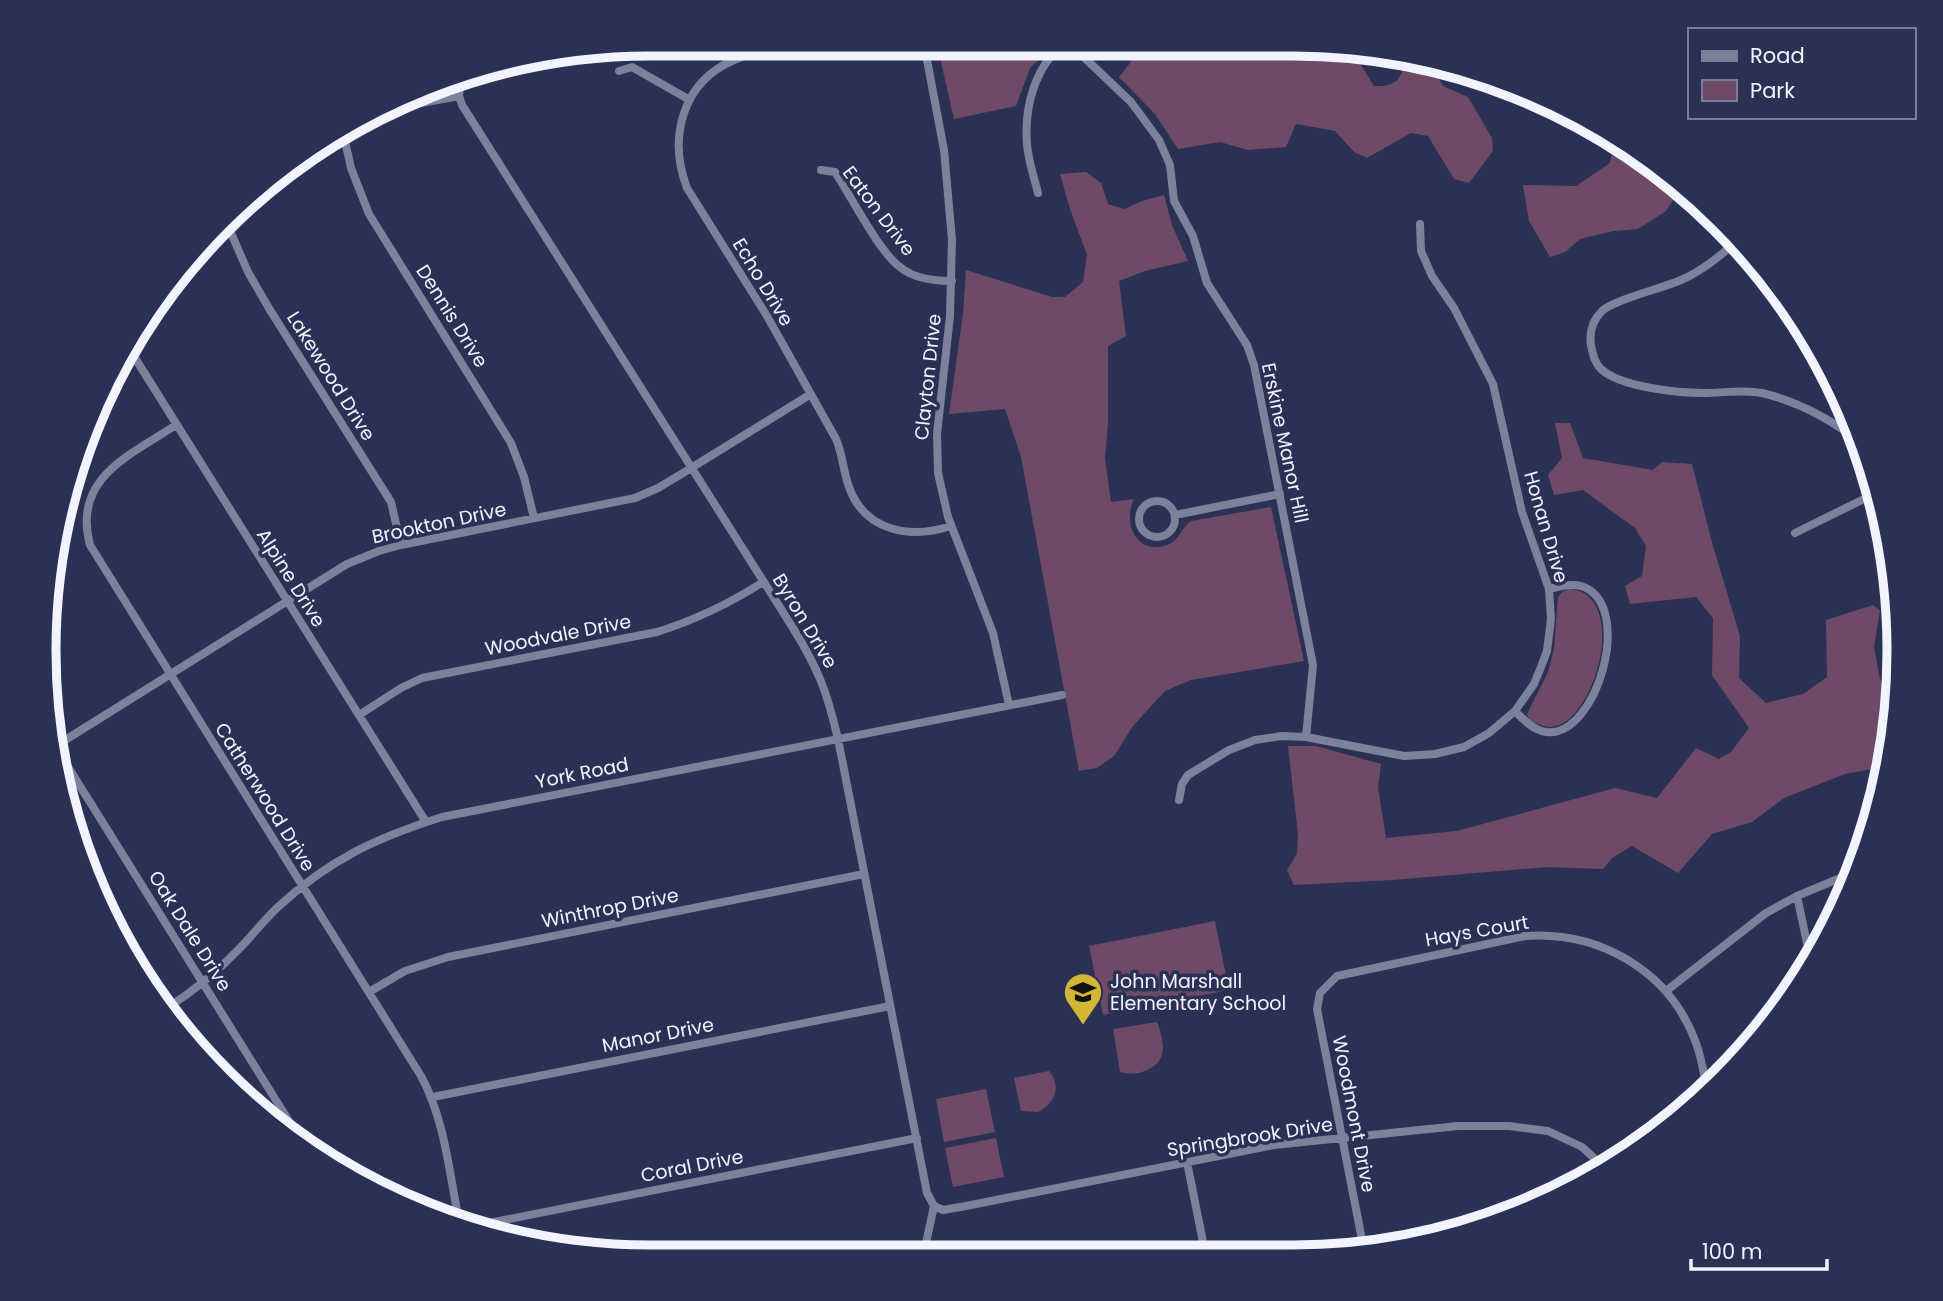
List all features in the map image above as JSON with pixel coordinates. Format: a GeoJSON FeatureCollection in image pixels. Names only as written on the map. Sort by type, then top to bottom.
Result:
{"type":"FeatureCollection","features":[{"type":"Feature","properties":{"kind":"street","name":"Echo Drive"},"geometry":{"type":"LineString","coordinates":[[744,56],[713,72],[688,99],[680,124],[677,148],[687,188],[811,394],[841,451],[853,498],[868,515],[892,529],[924,533],[951,526]]}},
{"type":"Feature","properties":{"kind":"street","name":"Clayton Drive"},"geometry":{"type":"LineString","coordinates":[[926,56],[944,150],[951,228],[952,281],[946,365],[937,434],[941,490],[951,526],[993,633],[1009,705]]}},
{"type":"Feature","properties":{"kind":"street"},"geometry":{"type":"LineString","coordinates":[[1038,193],[1027,148],[1029,109],[1038,74],[1050,56]]}},
{"type":"Feature","properties":{"kind":"street","name":"Erskine Manor Hill"},"geometry":{"type":"LineString","coordinates":[[1083,56],[1131,102],[1165,151],[1170,165],[1174,201],[1193,236],[1207,283],[1247,345],[1254,365],[1313,665],[1306,737]]}},
{"type":"Feature","properties":{"kind":"street"},"geometry":{"type":"LineString","coordinates":[[619,71],[632,67],[688,99]]}},
{"type":"Feature","properties":{"kind":"street"},"geometry":{"type":"LineString","coordinates":[[417,104],[459,96],[460,88]]}},
{"type":"Feature","properties":{"kind":"street","name":"Byron Drive"},"geometry":{"type":"LineString","coordinates":[[459,96],[818,670],[826,689],[838,739],[927,1193],[934,1206]]}},
{"type":"Feature","properties":{"kind":"street","name":"Dennis Drive"},"geometry":{"type":"LineString","coordinates":[[345,141],[351,168],[369,214],[512,443],[534,518]]}},
{"type":"Feature","properties":{"kind":"street","name":"Eaton Drive"},"geometry":{"type":"LineString","coordinates":[[821,170],[835,172],[884,249],[900,267],[918,276],[952,281]]}},
{"type":"Feature","properties":{"kind":"street","name":"Honan Drive"},"geometry":{"type":"LineString","coordinates":[[1179,800],[1182,784],[1188,775],[1237,746],[1282,736],[1306,737],[1394,755],[1435,754],[1464,747],[1489,733],[1515,711],[1534,684],[1547,651],[1551,619],[1549,589],[1522,512],[1493,384],[1454,307],[1432,276],[1421,251],[1419,225]]}},
{"type":"Feature","properties":{"kind":"street","name":"Lakewood Drive"},"geometry":{"type":"LineString","coordinates":[[230,230],[248,272],[270,310],[391,502],[401,545]]}},
{"type":"Feature","properties":{"kind":"street"},"geometry":{"type":"LineString","coordinates":[[1728,247],[1687,277],[1620,301],[1602,311],[1590,330],[1593,356],[1597,364],[1603,371],[1621,379],[1668,390],[1705,393],[1749,391],[1780,397],[1823,416],[1845,432]]}},
{"type":"Feature","properties":{"kind":"street","name":"Alpine Drive"},"geometry":{"type":"LineString","coordinates":[[134,356],[426,822]]}},
{"type":"Feature","properties":{"kind":"street","name":"Brookton Drive"},"geometry":{"type":"LineString","coordinates":[[63,741],[347,564],[401,545],[635,498],[692,468],[811,394]]}},
{"type":"Feature","properties":{"kind":"street","name":"Catherwood Drive"},"geometry":{"type":"LineString","coordinates":[[176,425],[102,477],[91,493],[86,517],[87,534],[95,556],[433,1097],[457,1212]]}},
{"type":"Feature","properties":{"kind":"street"},"geometry":{"type":"LineString","coordinates":[[1175,515],[1280,494]]}},
{"type":"Feature","properties":{"kind":"street"},"geometry":{"type":"LineString","coordinates":[[1795,533],[1867,497]]}},
{"type":"Feature","properties":{"kind":"street"},"geometry":{"type":"LineString","coordinates":[[1151,501],[1164,502],[1175,515],[1172,529],[1161,536],[1149,535],[1141,528],[1139,521],[1141,509],[1151,501]]}},
{"type":"Feature","properties":{"kind":"street","name":"Woodvale Drive"},"geometry":{"type":"LineString","coordinates":[[359,715],[422,678],[657,632],[722,607],[763,582]]}},
{"type":"Feature","properties":{"kind":"street"},"geometry":{"type":"LineString","coordinates":[[1515,711],[1535,728],[1546,732],[1563,729],[1572,724],[1586,706],[1599,682],[1608,631],[1605,611],[1597,597],[1579,586],[1549,589]]}},
{"type":"Feature","properties":{"kind":"street","name":"York Road"},"geometry":{"type":"LineString","coordinates":[[173,1003],[204,981],[302,886],[356,849],[426,822],[1062,695]]}},
{"type":"Feature","properties":{"kind":"street","name":"Oak Dale Drive"},"geometry":{"type":"LineString","coordinates":[[67,765],[292,1124]]}},
{"type":"Feature","properties":{"kind":"street","name":"Winthrop Drive"},"geometry":{"type":"LineString","coordinates":[[369,992],[405,971],[436,960],[864,874]]}},
{"type":"Feature","properties":{"kind":"street"},"geometry":{"type":"LineString","coordinates":[[1666,991],[1766,913],[1797,896],[1842,877]]}},
{"type":"Feature","properties":{"kind":"street"},"geometry":{"type":"LineString","coordinates":[[1797,896],[1808,947]]}},
{"type":"Feature","properties":{"kind":"street","name":"Hays Court"},"geometry":{"type":"LineString","coordinates":[[1325,985],[1347,972],[1525,936],[1549,935],[1591,943],[1642,968],[1666,991],[1681,1011],[1691,1031],[1705,1078]]}},
{"type":"Feature","properties":{"kind":"street","name":"Woodmont Drive"},"geometry":{"type":"LineString","coordinates":[[1325,985],[1317,1001],[1317,1009],[1362,1241]]}},
{"type":"Feature","properties":{"kind":"street","name":"Manor Drive"},"geometry":{"type":"LineString","coordinates":[[433,1097],[890,1006]]}},
{"type":"Feature","properties":{"kind":"street","name":"Springbrook Drive"},"geometry":{"type":"LineString","coordinates":[[934,1206],[943,1210],[966,1206],[1274,1144],[1458,1126],[1518,1127],[1548,1131],[1582,1147],[1597,1161]]}},
{"type":"Feature","properties":{"kind":"street","name":"Coral Drive"},"geometry":{"type":"LineString","coordinates":[[490,1223],[917,1138]]}},
{"type":"Feature","properties":{"kind":"street"},"geometry":{"type":"LineString","coordinates":[[1186,1162],[1203,1245]]}},
{"type":"Feature","properties":{"kind":"street"},"geometry":{"type":"LineString","coordinates":[[926,1245],[934,1206]]}},
{"type":"Feature","properties":{"kind":"green space"},"geometry":{"type":"Polygon","coordinates":[[[940,56],[1042,56],[1030,68],[1016,106],[954,119],[940,56]]]}},
{"type":"Feature","properties":{"kind":"green space"},"geometry":{"type":"Polygon","coordinates":[[[1136,56],[1292,56],[1358,60],[1374,86],[1394,83],[1401,75],[1403,66],[1408,67],[1436,74],[1443,86],[1468,97],[1492,138],[1493,151],[1469,183],[1454,179],[1428,136],[1411,133],[1367,158],[1354,152],[1335,131],[1296,124],[1286,147],[1248,150],[1220,142],[1178,149],[1155,114],[1119,77],[1136,56]]]}},
{"type":"Feature","properties":{"kind":"green space"},"geometry":{"type":"Polygon","coordinates":[[[1613,150],[1675,197],[1666,211],[1638,229],[1614,231],[1580,239],[1565,252],[1550,257],[1529,221],[1523,185],[1576,186],[1610,163],[1613,150]]]}},
{"type":"Feature","properties":{"kind":"green space"},"geometry":{"type":"Polygon","coordinates":[[[1086,172],[1101,183],[1108,204],[1124,209],[1164,195],[1172,225],[1188,261],[1145,271],[1119,281],[1126,336],[1108,346],[1105,459],[1111,502],[1134,499],[1131,527],[1140,542],[1156,547],[1171,543],[1191,521],[1271,507],[1304,661],[1191,680],[1165,691],[1133,726],[1114,756],[1097,768],[1079,771],[1021,457],[1005,409],[949,414],[963,314],[966,270],[1052,297],[1065,297],[1083,282],[1087,255],[1060,174],[1086,172]]]}},
{"type":"Feature","properties":{"kind":"green space"},"geometry":{"type":"Polygon","coordinates":[[[1555,423],[1570,423],[1583,458],[1653,470],[1662,462],[1692,464],[1740,636],[1739,678],[1766,703],[1803,694],[1827,677],[1826,620],[1873,605],[1880,610],[1874,647],[1880,679],[1886,690],[1875,768],[1845,774],[1784,798],[1752,822],[1712,834],[1678,873],[1632,846],[1612,858],[1603,869],[1548,867],[1294,885],[1287,870],[1297,854],[1298,834],[1288,746],[1316,746],[1381,764],[1378,787],[1386,838],[1457,831],[1615,788],[1657,798],[1696,748],[1719,759],[1731,752],[1749,728],[1712,675],[1713,618],[1696,597],[1630,604],[1625,586],[1642,576],[1646,546],[1635,528],[1583,490],[1554,495],[1548,475],[1562,458],[1555,423]]]}},
{"type":"Feature","properties":{"kind":"green space"},"geometry":{"type":"Polygon","coordinates":[[[1570,589],[1588,596],[1599,612],[1602,634],[1600,659],[1593,683],[1581,705],[1567,720],[1548,727],[1530,721],[1527,714],[1548,672],[1554,649],[1558,597],[1570,589]]]}},
{"type":"Feature","properties":{"kind":"green space"},"geometry":{"type":"Polygon","coordinates":[[[1215,921],[1229,990],[1103,1015],[1089,946],[1215,921]]]}},
{"type":"Feature","properties":{"kind":"green space"},"geometry":{"type":"Polygon","coordinates":[[[1157,1022],[1163,1045],[1161,1058],[1151,1068],[1139,1073],[1120,1072],[1113,1029],[1157,1022]]]}},
{"type":"Feature","properties":{"kind":"green space"},"geometry":{"type":"Polygon","coordinates":[[[1049,1071],[1056,1088],[1049,1104],[1038,1112],[1021,1111],[1014,1078],[1049,1071]]]}},
{"type":"Feature","properties":{"kind":"green space"},"geometry":{"type":"Polygon","coordinates":[[[986,1089],[995,1132],[944,1142],[936,1099],[986,1089]]]}},
{"type":"Feature","properties":{"kind":"green space"},"geometry":{"type":"Polygon","coordinates":[[[996,1138],[1004,1177],[953,1187],[945,1148],[996,1138]]]}},
{"type":"Feature","properties":{"kind":"place","name":"John Marshall Elementary School"},"geometry":{"type":"Point","coordinates":[1083,1026]}}]}
